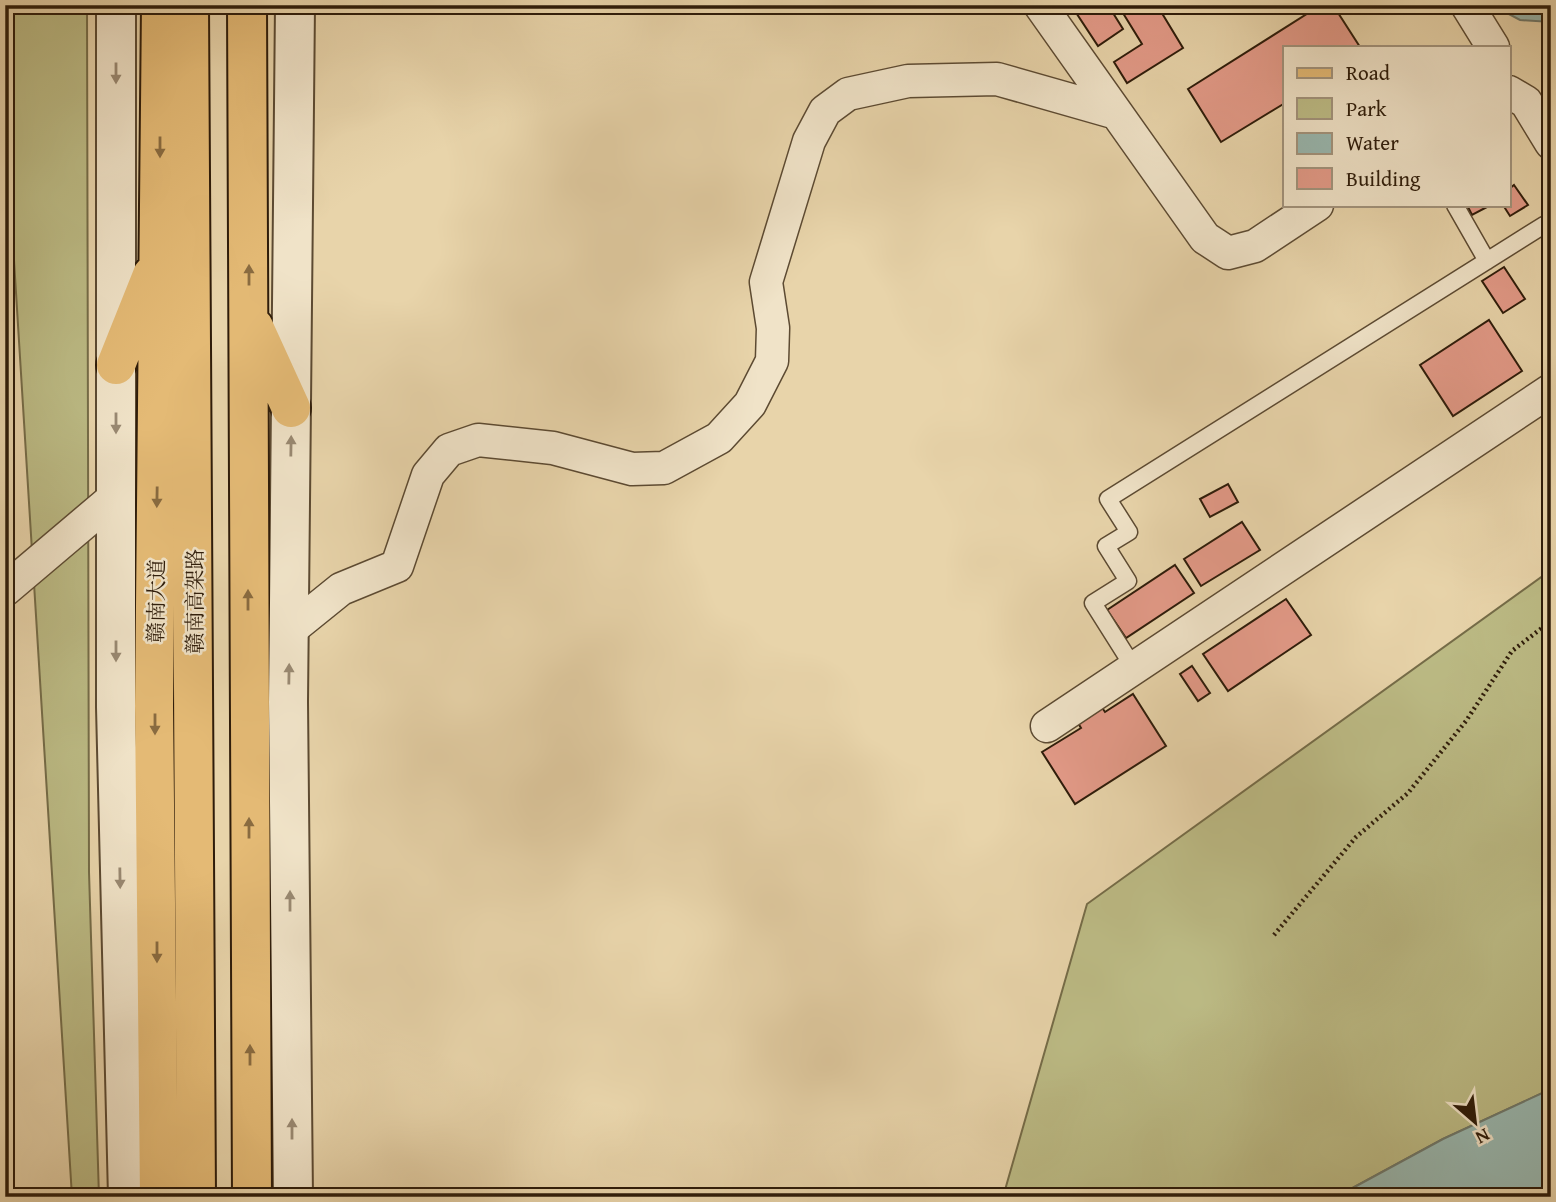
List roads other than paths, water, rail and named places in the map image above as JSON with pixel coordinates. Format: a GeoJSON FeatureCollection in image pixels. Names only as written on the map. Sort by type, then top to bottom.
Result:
{"type":"FeatureCollection","features":[{"type":"Feature","properties":{"kind":"main road","name":"赣南大道"},"geometry":{"type":"LineString","coordinates":[[159,1197],[154,706],[161,5]]}},
{"type":"Feature","properties":{"kind":"main road","name":"赣南高架路"},"geometry":{"type":"LineString","coordinates":[[189,5],[196,1197]]}},
{"type":"Feature","properties":{"kind":"main road","name":"赣南高架路"},"geometry":{"type":"LineString","coordinates":[[216,5],[214,472],[219,1197]]}},
{"type":"Feature","properties":{"kind":"main road"},"geometry":{"type":"LineString","coordinates":[[247,5],[252,1197]]}},
{"type":"Feature","properties":{"kind":"main road"},"geometry":{"type":"LineString","coordinates":[[116,365],[160,257]]}},
{"type":"Feature","properties":{"kind":"main road"},"geometry":{"type":"LineString","coordinates":[[250,318],[291,408]]}},
{"type":"Feature","properties":{"kind":"street"},"geometry":{"type":"LineString","coordinates":[[116,5],[116,707],[128,1197]]}},
{"type":"Feature","properties":{"kind":"street"},"geometry":{"type":"LineString","coordinates":[[293,1197],[289,631],[295,5]]}},
{"type":"Feature","properties":{"kind":"street"},"geometry":{"type":"LineString","coordinates":[[1040,5],[1113,112],[1205,238],[1228,253],[1255,246],[1315,206]]}},
{"type":"Feature","properties":{"kind":"street"},"geometry":{"type":"LineString","coordinates":[[1467,5],[1492,46]]}},
{"type":"Feature","properties":{"kind":"street"},"geometry":{"type":"LineString","coordinates":[[1510,76],[1517,97],[1551,143]]}},
{"type":"Feature","properties":{"kind":"street"},"geometry":{"type":"LineString","coordinates":[[289,631],[341,589],[397,566],[428,475],[449,450],[478,440],[553,449],[632,469],[664,468],[719,438],[750,404],[772,361],[773,328],[766,282],[809,141],[825,111],[848,94],[908,81],[997,79],[1113,112]]}},
{"type":"Feature","properties":{"kind":"street"},"geometry":{"type":"LineString","coordinates":[[1047,726],[1551,390]]}},
{"type":"Feature","properties":{"kind":"street"},"geometry":{"type":"LineString","coordinates":[[5,590],[116,496]]}},
{"type":"Feature","properties":{"kind":"lane"},"geometry":{"type":"LineString","coordinates":[[1456,206],[1487,261]]}},
{"type":"Feature","properties":{"kind":"lane"},"geometry":{"type":"LineString","coordinates":[[1134,668],[1093,603],[1128,581],[1107,546],[1129,532],[1108,499],[1544,225]]}},
{"type":"Feature","properties":{"kind":"water"},"geometry":{"type":"Polygon","coordinates":[[[1492,5],[1551,5],[1551,22],[1520,20],[1492,5]]]}},
{"type":"Feature","properties":{"kind":"water"},"geometry":{"type":"Polygon","coordinates":[[[1551,1089],[1551,1197],[1336,1197],[1443,1139],[1551,1089]]]}}]}
